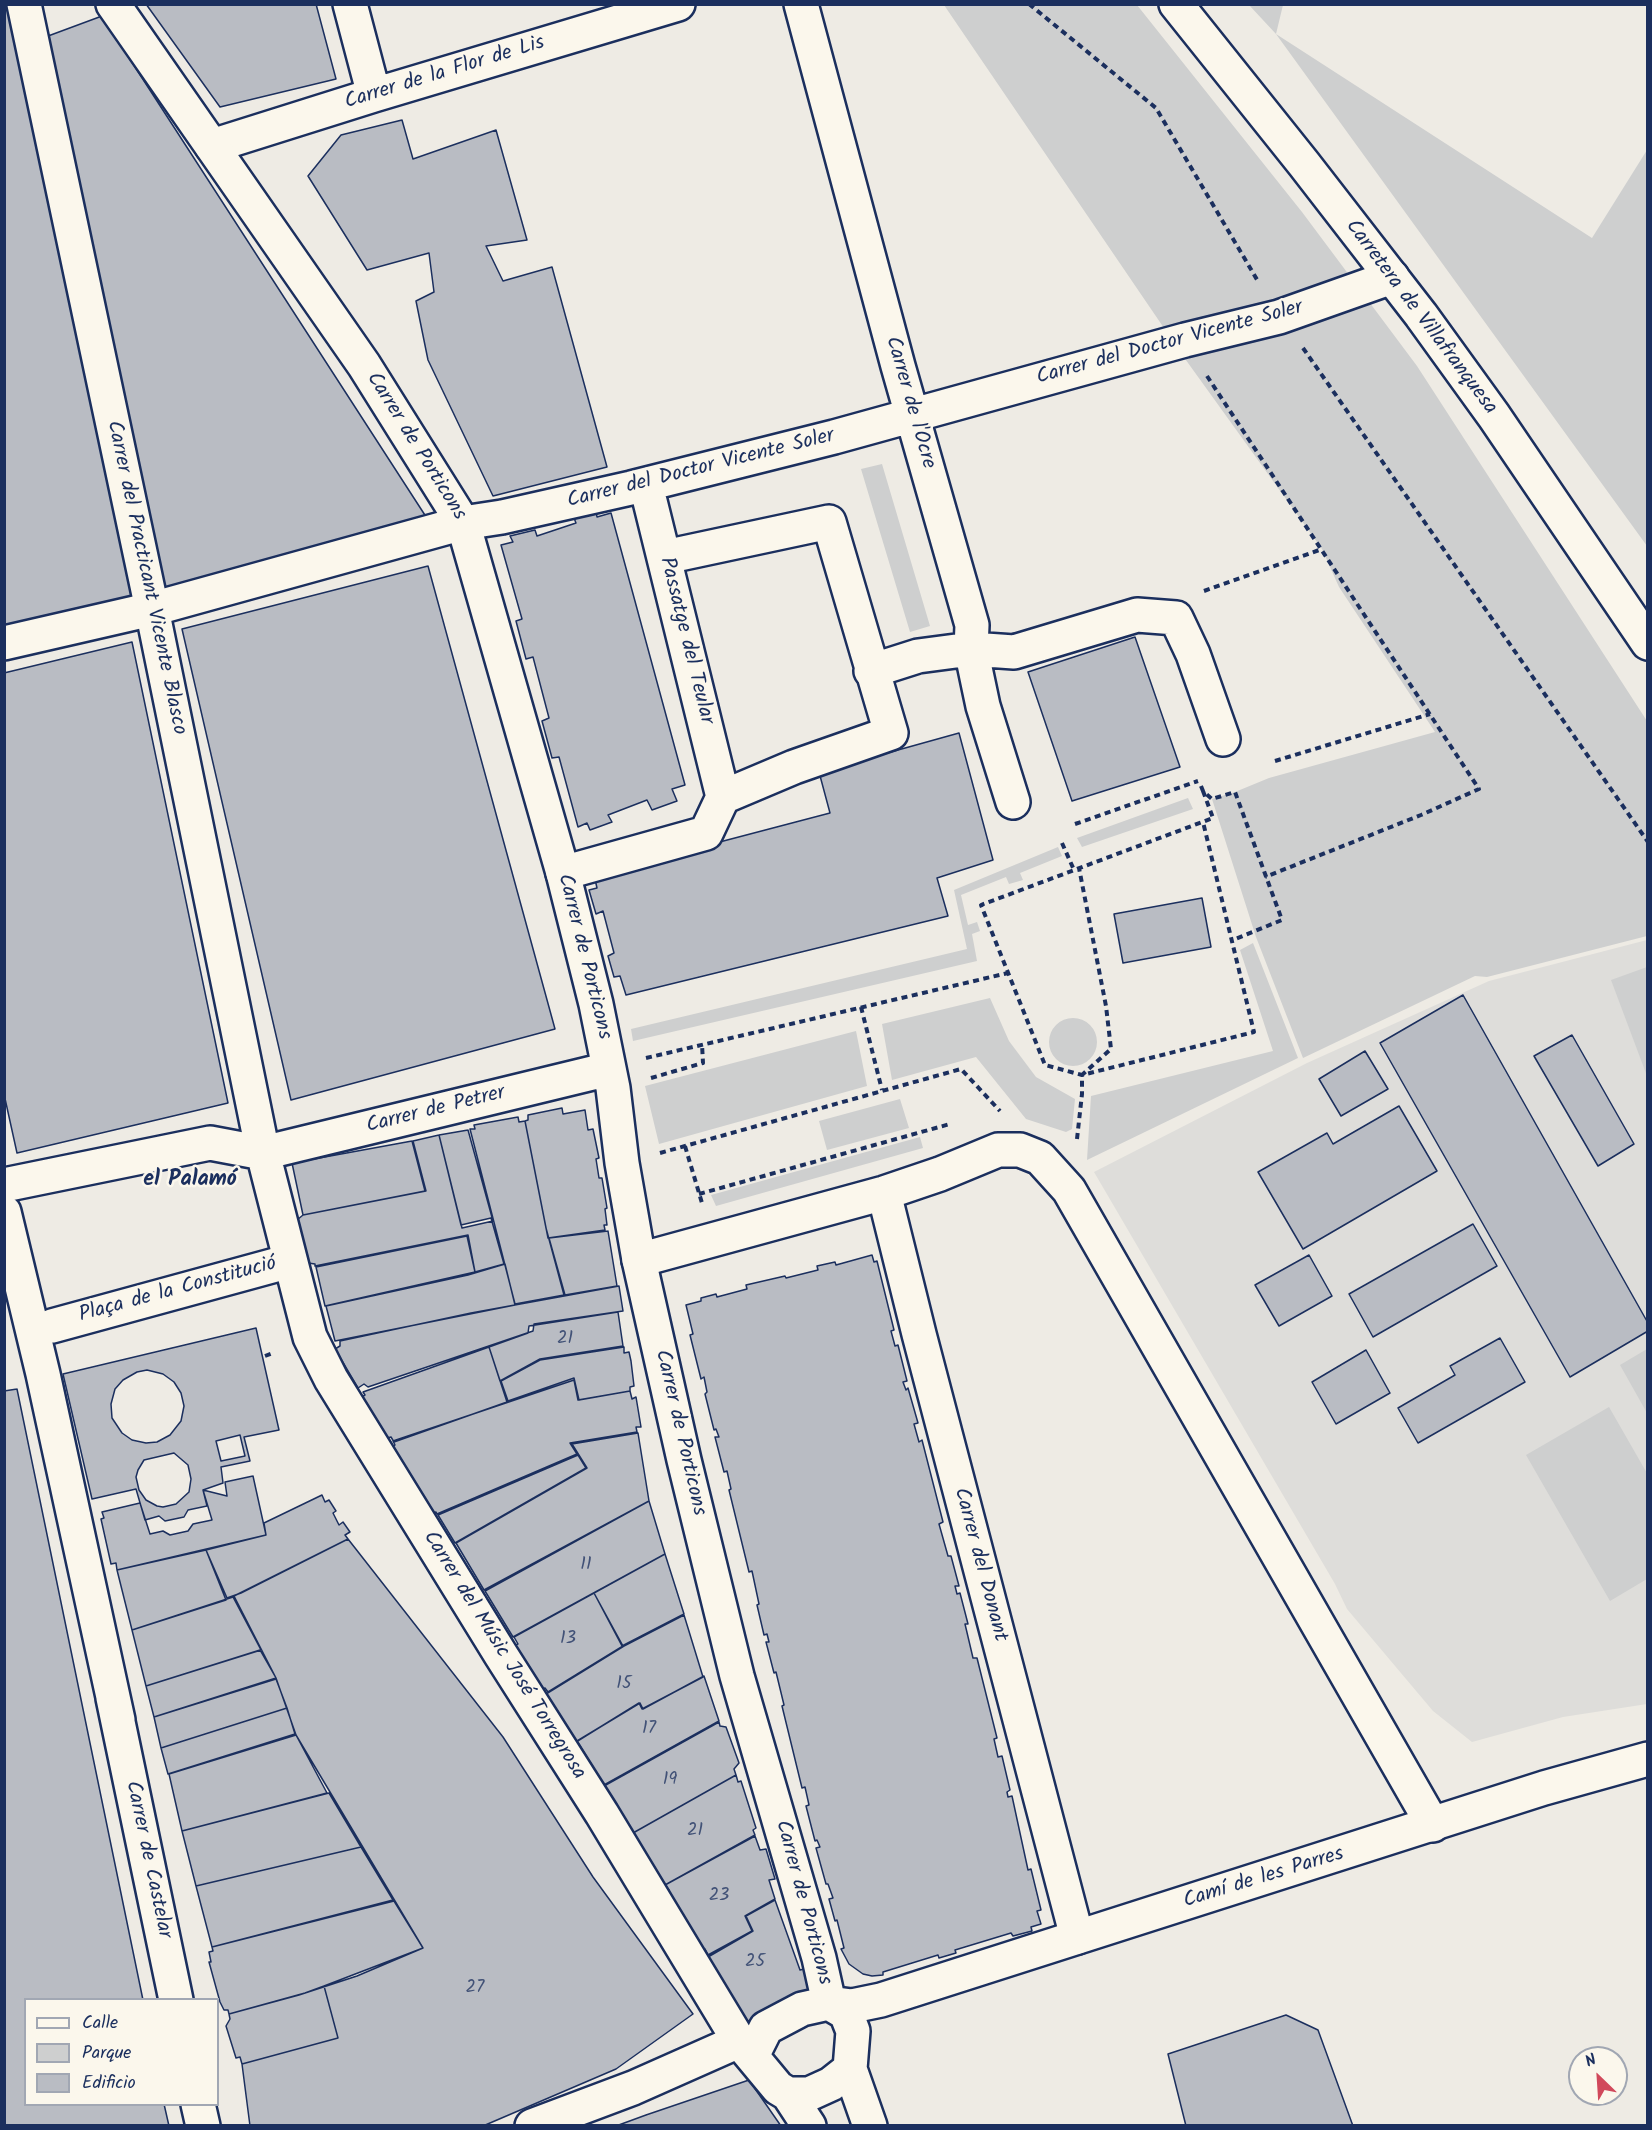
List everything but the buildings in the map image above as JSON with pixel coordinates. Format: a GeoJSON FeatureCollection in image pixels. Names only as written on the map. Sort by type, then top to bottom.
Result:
{"type":"FeatureCollection","features":[{"type":"Feature","properties":{"kind":"street","name":"Carrer del Practicant Vicente Blasco"},"geometry":{"type":"LineString","coordinates":[[24,4],[152,609],[263,1153]]}},
{"type":"Feature","properties":{"kind":"street","name":"Carrer de Porticons"},"geometry":{"type":"LineString","coordinates":[[113,4],[364,365],[463,524],[563,873],[596,1004],[624,1064],[622,1163],[639,1260],[684,1460],[737,1676],[819,1958],[829,2003]]}},
{"type":"Feature","properties":{"kind":"street"},"geometry":{"type":"LineString","coordinates":[[350,4],[374,94]]}},
{"type":"Feature","properties":{"kind":"street","name":"Carrer de la Flor de Lis"},"geometry":{"type":"LineString","coordinates":[[212,146],[374,94],[678,4]]}},
{"type":"Feature","properties":{"kind":"street","name":"Carrer de l'Ocre"},"geometry":{"type":"LineString","coordinates":[[801,4],[912,416],[972,625],[971,649],[983,706],[1013,802]]}},
{"type":"Feature","properties":{"kind":"street","name":"Carretera de Villafranquesa"},"geometry":{"type":"LineString","coordinates":[[1176,4],[1392,277],[1494,416],[1647,643]]}},
{"type":"Feature","properties":{"kind":"street","name":"Carrer del Doctor Vicente Soler"},"geometry":{"type":"LineString","coordinates":[[4,643],[152,609],[463,524],[502,518],[646,485],[912,416],[1185,340],[1279,317],[1392,277]]}},
{"type":"Feature","properties":{"kind":"street","name":"Passatge del Teular"},"geometry":{"type":"LineString","coordinates":[[646,485],[723,797]]}},
{"type":"Feature","properties":{"kind":"street"},"geometry":{"type":"LineString","coordinates":[[563,873],[706,833],[723,797],[794,766],[891,733],[829,522],[665,557]]}},
{"type":"Feature","properties":{"kind":"street"},"geometry":{"type":"LineString","coordinates":[[871,670],[918,656],[971,649],[1014,652],[1137,615],[1176,618],[1193,654],[1223,739]]}},
{"type":"Feature","properties":{"kind":"street","name":"Carrer de Petrer"},"geometry":{"type":"LineString","coordinates":[[263,1153],[624,1064]]}},
{"type":"Feature","properties":{"kind":"street"},"geometry":{"type":"LineString","coordinates":[[4,1185],[210,1143],[263,1153]]}},
{"type":"Feature","properties":{"kind":"street"},"geometry":{"type":"LineString","coordinates":[[639,1260],[884,1192],[940,1174],[998,1150],[1020,1150],[1040,1158],[1069,1190],[1433,1825]]}},
{"type":"Feature","properties":{"kind":"street","name":"Plaça de la Constitució"},"geometry":{"type":"LineString","coordinates":[[52,1326],[290,1261],[263,1153]]}},
{"type":"Feature","properties":{"kind":"street","name":"Carrer del Donant"},"geometry":{"type":"LineString","coordinates":[[884,1192],[1077,1937]]}},
{"type":"Feature","properties":{"kind":"street","name":"Carrer de Castelar"},"geometry":{"type":"LineString","coordinates":[[4,1212],[43,1374],[177,1998]]}},
{"type":"Feature","properties":{"kind":"street","name":"Carrer del Músic José Torregrosa"},"geometry":{"type":"LineString","coordinates":[[290,1261],[310,1337],[331,1379],[746,2049]]}},
{"type":"Feature","properties":{"kind":"street","name":"Camí de les Parres"},"geometry":{"type":"LineString","coordinates":[[829,2003],[852,2006],[881,2000],[1545,1788],[1647,1759]]}},
{"type":"Feature","properties":{"kind":"street","name":"Camí de les Parres"},"geometry":{"type":"LineString","coordinates":[[853,2031],[862,2014],[881,2000]]}},
{"type":"Feature","properties":{"kind":"street"},"geometry":{"type":"LineString","coordinates":[[532,2126],[746,2049],[766,2028],[802,2009],[829,2003],[846,2013],[853,2031],[850,2069],[870,2126]]}},
{"type":"Feature","properties":{"kind":"street"},"geometry":{"type":"LineString","coordinates":[[746,2049],[778,2088],[789,2094],[809,2094],[831,2084],[850,2069]]}},
{"type":"Feature","properties":{"kind":"street"},"geometry":{"type":"LineString","coordinates":[[789,2094],[809,2126]]}},
{"type":"Feature","properties":{"kind":"street"},"geometry":{"type":"LineString","coordinates":[[198,2106],[203,2126]]}},
{"type":"Feature","properties":{"kind":"path"},"geometry":{"type":"LineString","coordinates":[[1029,4],[1156,108],[1279,317],[1292,332],[1647,842]]}},
{"type":"Feature","properties":{"kind":"path"},"geometry":{"type":"LineString","coordinates":[[1202,368],[1479,789],[1421,815],[1265,877]]}},
{"type":"Feature","properties":{"kind":"path"},"geometry":{"type":"LineString","coordinates":[[1201,592],[1322,549]]}},
{"type":"Feature","properties":{"kind":"path"},"geometry":{"type":"LineString","coordinates":[[1275,761],[1430,714]]}},
{"type":"Feature","properties":{"kind":"path"},"geometry":{"type":"LineString","coordinates":[[1075,824],[1199,784],[1213,818],[981,905],[1045,1065],[1082,1075],[1254,1032],[1203,822]]}},
{"type":"Feature","properties":{"kind":"path"},"geometry":{"type":"LineString","coordinates":[[1203,791],[1212,798],[1235,792],[1282,920],[1233,940]]}},
{"type":"Feature","properties":{"kind":"path"},"geometry":{"type":"LineString","coordinates":[[1062,843],[1077,869],[1107,1006],[1111,1049],[1082,1075],[1082,1094],[1075,1148]]}},
{"type":"Feature","properties":{"kind":"path"},"geometry":{"type":"LineString","coordinates":[[624,1064],[1008,973]]}},
{"type":"Feature","properties":{"kind":"path"},"geometry":{"type":"LineString","coordinates":[[861,1007],[882,1090]]}},
{"type":"Feature","properties":{"kind":"path"},"geometry":{"type":"LineString","coordinates":[[643,1080],[703,1063],[702,1044]]}},
{"type":"Feature","properties":{"kind":"path"},"geometry":{"type":"LineString","coordinates":[[660,1153],[961,1069],[1005,1116]]}},
{"type":"Feature","properties":{"kind":"path"},"geometry":{"type":"LineString","coordinates":[[685,1146],[699,1194],[925,1132]]}},
{"type":"Feature","properties":{"kind":"path"},"geometry":{"type":"LineString","coordinates":[[265,1356],[277,1351]]}},
{"type":"Feature","properties":{"kind":"shaded area"},"geometry":{"type":"Polygon","coordinates":[[[1647,940],[1647,1704],[1563,1717],[1472,1742],[1433,1711],[1347,1609],[1335,1584],[1094,1172],[1307,1063],[1489,981],[1647,940]]]}},
{"type":"Feature","properties":{"kind":"green space"},"geometry":{"type":"Polygon","coordinates":[[[944,5],[1137,5],[1302,212],[1417,366],[1647,721],[1647,936],[1487,977],[1475,976],[1303,1058],[1256,937],[1212,799],[1269,778],[1435,732],[1339,587],[1322,549],[1183,356],[944,5]]]}},
{"type":"Feature","properties":{"kind":"green space"},"geometry":{"type":"Polygon","coordinates":[[[1249,5],[1283,5],[1276,34],[1249,5]]]}},
{"type":"Feature","properties":{"kind":"green space"},"geometry":{"type":"Polygon","coordinates":[[[1276,34],[1592,238],[1647,150],[1647,546],[1276,34]]]}},
{"type":"Feature","properties":{"kind":"green space"},"geometry":{"type":"Polygon","coordinates":[[[882,464],[930,626],[910,632],[861,469],[882,464]]]}},
{"type":"Feature","properties":{"kind":"green space"},"geometry":{"type":"Polygon","coordinates":[[[1188,798],[1193,809],[1082,847],[1077,838],[1188,798]]]}},
{"type":"Feature","properties":{"kind":"green space"},"geometry":{"type":"Polygon","coordinates":[[[1058,847],[1062,856],[1020,873],[1023,880],[1009,884],[1006,877],[961,895],[968,925],[977,922],[980,931],[972,934],[977,961],[633,1041],[631,1029],[967,949],[954,890],[1058,847]]]}},
{"type":"Feature","properties":{"kind":"green space"},"geometry":{"type":"Polygon","coordinates":[[[1253,943],[1298,1058],[1087,1160],[1091,1096],[1273,1051],[1240,950],[1253,943]]]}},
{"type":"Feature","properties":{"kind":"green space"},"geometry":{"type":"Polygon","coordinates":[[[1648,967],[1647,1076],[1611,980],[1648,967]]]}},
{"type":"Feature","properties":{"kind":"green space"},"geometry":{"type":"Polygon","coordinates":[[[990,998],[1009,1041],[1036,1077],[1075,1099],[1072,1129],[1066,1132],[1026,1119],[976,1057],[892,1080],[882,1024],[990,998]]]}},
{"type":"Feature","properties":{"kind":"green space"},"geometry":{"type":"Polygon","coordinates":[[[1068,1018],[1078,1018],[1093,1028],[1097,1042],[1096,1051],[1087,1062],[1078,1066],[1068,1066],[1053,1056],[1049,1047],[1049,1037],[1059,1022],[1068,1018]]]}},
{"type":"Feature","properties":{"kind":"green space"},"geometry":{"type":"Polygon","coordinates":[[[856,1031],[867,1086],[659,1144],[645,1086],[856,1031]]]}},
{"type":"Feature","properties":{"kind":"green space"},"geometry":{"type":"Polygon","coordinates":[[[900,1099],[909,1128],[827,1150],[819,1121],[900,1099]]]}},
{"type":"Feature","properties":{"kind":"green space"},"geometry":{"type":"Polygon","coordinates":[[[920,1137],[923,1148],[716,1206],[711,1195],[920,1137]]]}},
{"type":"Feature","properties":{"kind":"green space"},"geometry":{"type":"Polygon","coordinates":[[[1647,1349],[1647,1413],[1620,1365],[1647,1349]]]}},
{"type":"Feature","properties":{"kind":"green space"},"geometry":{"type":"Polygon","coordinates":[[[1609,1407],[1648,1475],[1647,1579],[1610,1601],[1526,1455],[1609,1407]]]}},
{"type":"Feature","properties":{"kind":"district","name":"el Palamó"},"geometry":{"type":"Point","coordinates":[190,1181]}}]}
